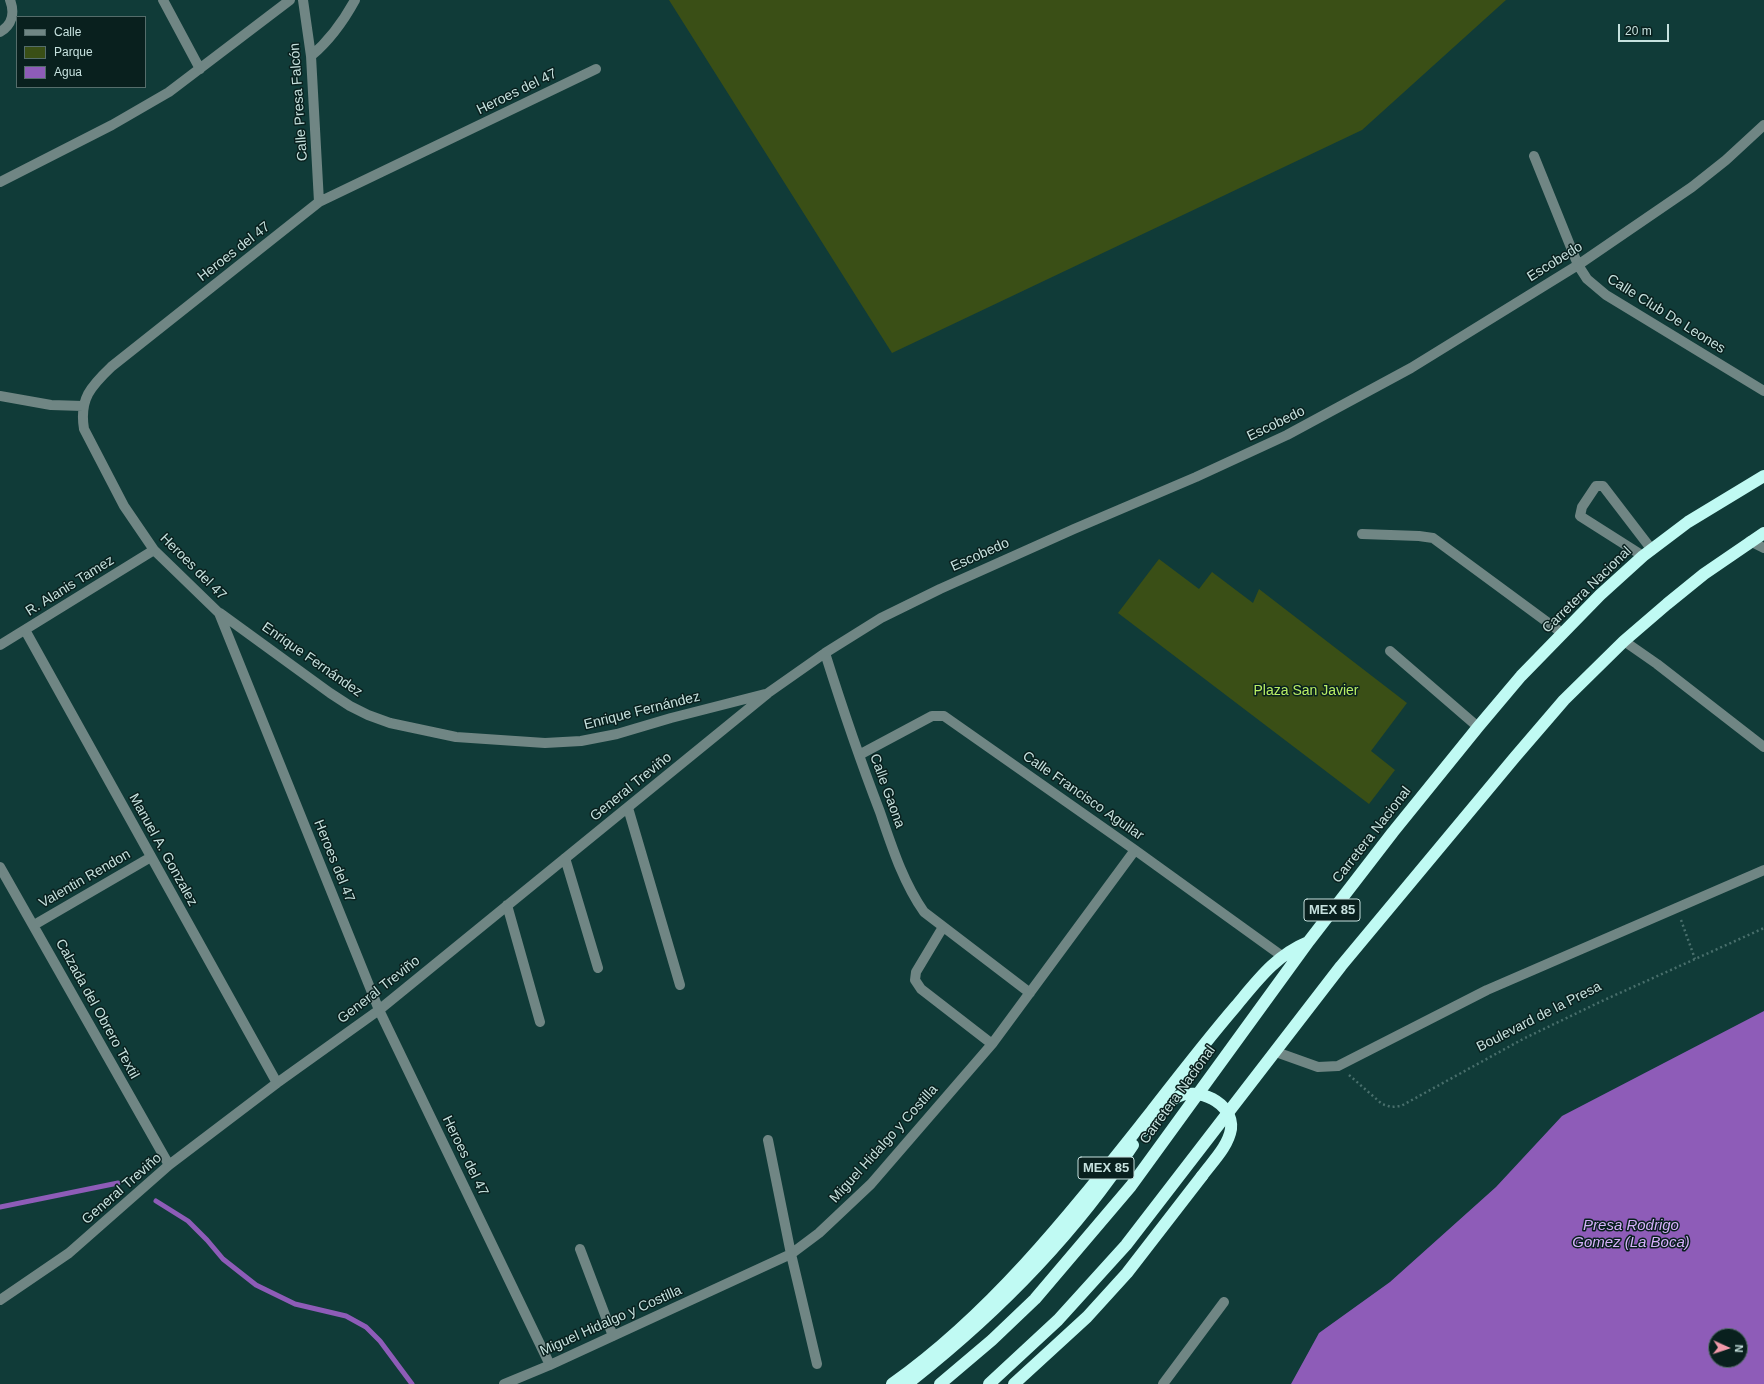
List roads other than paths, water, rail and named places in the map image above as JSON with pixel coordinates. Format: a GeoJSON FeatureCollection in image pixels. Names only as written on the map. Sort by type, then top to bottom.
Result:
{"type":"FeatureCollection","features":[{"type":"Feature","properties":{"kind":"highway","name":"Carretera Nacional"},"geometry":{"type":"LineString","coordinates":[[940,1384],[992,1340],[1034,1299],[1131,1186],[1309,941],[1393,832],[1521,676],[1600,595],[1648,553],[1688,522],[1764,476]]}},
{"type":"Feature","properties":{"kind":"highway","name":"MEX 85"},"geometry":{"type":"LineString","coordinates":[[989,1384],[1058,1320],[1126,1244],[1276,1052],[1340,966],[1564,700],[1624,641],[1667,604],[1704,574],[1750,541],[1764,533]]}},
{"type":"Feature","properties":{"kind":"highway","name":"MEX 85"},"geometry":{"type":"LineString","coordinates":[[892,1384],[918,1366],[996,1296],[1028,1262],[1099,1178],[1208,1038],[1266,971],[1282,956],[1309,941]]}},
{"type":"Feature","properties":{"kind":"highway","name":"MEX 85"},"geometry":{"type":"LineString","coordinates":[[907,1384],[976,1327],[1034,1270],[1088,1206],[1119,1166],[1143,1131],[1166,1106],[1175,1098],[1192,1092],[1201,1094],[1211,1099],[1228,1113],[1230,1120],[1229,1136],[1226,1145],[1127,1273],[1087,1317],[1014,1384]]}},
{"type":"Feature","properties":{"kind":"street"},"geometry":{"type":"LineString","coordinates":[[0,32],[5,29],[12,19],[13,12],[10,0]]}},
{"type":"Feature","properties":{"kind":"street"},"geometry":{"type":"LineString","coordinates":[[162,0],[200,69]]}},
{"type":"Feature","properties":{"kind":"street"},"geometry":{"type":"LineString","coordinates":[[0,182],[112,125],[169,92],[290,0]]}},
{"type":"Feature","properties":{"kind":"street","name":"Calle Presa Falcón"},"geometry":{"type":"LineString","coordinates":[[303,0],[311,56],[319,202]]}},
{"type":"Feature","properties":{"kind":"street"},"geometry":{"type":"LineString","coordinates":[[311,56],[323,46],[336,30],[355,0]]}},
{"type":"Feature","properties":{"kind":"street","name":"Heroes del 47"},"geometry":{"type":"LineString","coordinates":[[550,1365],[379,1010],[219,613],[154,550],[124,506],[84,429],[82,416],[83,406],[87,395],[94,383],[111,367],[319,202],[596,69]]}},
{"type":"Feature","properties":{"kind":"street","name":"Escobedo"},"geometry":{"type":"LineString","coordinates":[[768,693],[825,653],[881,618],[940,588],[1196,477],[1287,435],[1410,368],[1578,265],[1692,187],[1726,160],[1764,125]]}},
{"type":"Feature","properties":{"kind":"street","name":"Calle Club De Leones"},"geometry":{"type":"LineString","coordinates":[[1534,156],[1578,265],[1587,279],[1606,295],[1764,391]]}},
{"type":"Feature","properties":{"kind":"street"},"geometry":{"type":"LineString","coordinates":[[0,396],[51,405],[83,406]]}},
{"type":"Feature","properties":{"kind":"street"},"geometry":{"type":"LineString","coordinates":[[1596,486],[1603,486],[1648,553],[1580,516],[1582,507],[1596,486]]}},
{"type":"Feature","properties":{"kind":"street"},"geometry":{"type":"LineString","coordinates":[[1362,534],[1419,536],[1433,538],[1562,633]]}},
{"type":"Feature","properties":{"kind":"street"},"geometry":{"type":"LineString","coordinates":[[1750,541],[1764,548]]}},
{"type":"Feature","properties":{"kind":"street","name":"R. Alanis Tamez"},"geometry":{"type":"LineString","coordinates":[[0,645],[154,550]]}},
{"type":"Feature","properties":{"kind":"street","name":"Enrique Fernández"},"geometry":{"type":"LineString","coordinates":[[219,613],[350,706],[368,715],[390,722],[456,737],[545,743],[581,741],[617,734],[671,718],[768,693]]}},
{"type":"Feature","properties":{"kind":"street","name":"Manuel A. Gonzalez"},"geometry":{"type":"LineString","coordinates":[[25,630],[277,1083]]}},
{"type":"Feature","properties":{"kind":"street"},"geometry":{"type":"LineString","coordinates":[[1624,641],[1657,664],[1764,747]]}},
{"type":"Feature","properties":{"kind":"street"},"geometry":{"type":"LineString","coordinates":[[1390,651],[1478,727]]}},
{"type":"Feature","properties":{"kind":"street","name":"Calle Gaona"},"geometry":{"type":"LineString","coordinates":[[825,653],[859,755],[902,875],[914,898],[924,912],[942,927],[1030,993]]}},
{"type":"Feature","properties":{"kind":"street","name":"General Treviño"},"geometry":{"type":"LineString","coordinates":[[0,1300],[69,1253],[170,1165],[277,1083],[379,1010],[768,693]]}},
{"type":"Feature","properties":{"kind":"street","name":"Calle Francisco Aguilar"},"geometry":{"type":"LineString","coordinates":[[859,755],[932,716],[944,716],[1135,850],[1282,956]]}},
{"type":"Feature","properties":{"kind":"street"},"geometry":{"type":"LineString","coordinates":[[628,808],[680,985]]}},
{"type":"Feature","properties":{"kind":"street","name":"Miguel Hidalgo y Costilla"},"geometry":{"type":"LineString","coordinates":[[504,1384],[550,1365],[791,1254],[819,1233],[870,1184],[992,1044],[1135,850]]}},
{"type":"Feature","properties":{"kind":"street","name":"Valentin Rendon"},"geometry":{"type":"LineString","coordinates":[[34,926],[151,857]]}},
{"type":"Feature","properties":{"kind":"street"},"geometry":{"type":"LineString","coordinates":[[565,858],[598,968]]}},
{"type":"Feature","properties":{"kind":"street","name":"Calzada del Obrero Textil"},"geometry":{"type":"LineString","coordinates":[[0,867],[170,1165]]}},
{"type":"Feature","properties":{"kind":"street"},"geometry":{"type":"LineString","coordinates":[[1276,1052],[1318,1067],[1338,1066],[1487,990],[1764,870]]}},
{"type":"Feature","properties":{"kind":"street"},"geometry":{"type":"LineString","coordinates":[[508,906],[540,1022]]}},
{"type":"Feature","properties":{"kind":"street"},"geometry":{"type":"LineString","coordinates":[[942,927],[916,972],[916,983],[921,989],[992,1044]]}},
{"type":"Feature","properties":{"kind":"street"},"geometry":{"type":"LineString","coordinates":[[768,1140],[791,1254],[816,1364]]}},
{"type":"Feature","properties":{"kind":"street"},"geometry":{"type":"LineString","coordinates":[[580,1249],[613,1336]]}},
{"type":"Feature","properties":{"kind":"street"},"geometry":{"type":"LineString","coordinates":[[1164,1384],[1224,1302]]}},
{"type":"Feature","properties":{"kind":"water","name":"Presa Rodrigo Gomez (La Boca)"},"geometry":{"type":"Polygon","coordinates":[[[1764,1011],[1764,1384],[1291,1384],[1319,1333],[1390,1282],[1496,1187],[1562,1116],[1764,1011]]]}},
{"type":"Feature","properties":{"kind":"waterway"},"geometry":{"type":"LineString","coordinates":[[0,1207],[118,1183]]}},
{"type":"Feature","properties":{"kind":"waterway"},"geometry":{"type":"LineString","coordinates":[[156,1201],[188,1221],[223,1259],[256,1285],[295,1304],[346,1316],[366,1327],[380,1341],[412,1384]]}},
{"type":"Feature","properties":{"kind":"park label","name":"Plaza San Javier"},"geometry":{"type":"Point","coordinates":[1306,691]}}]}
